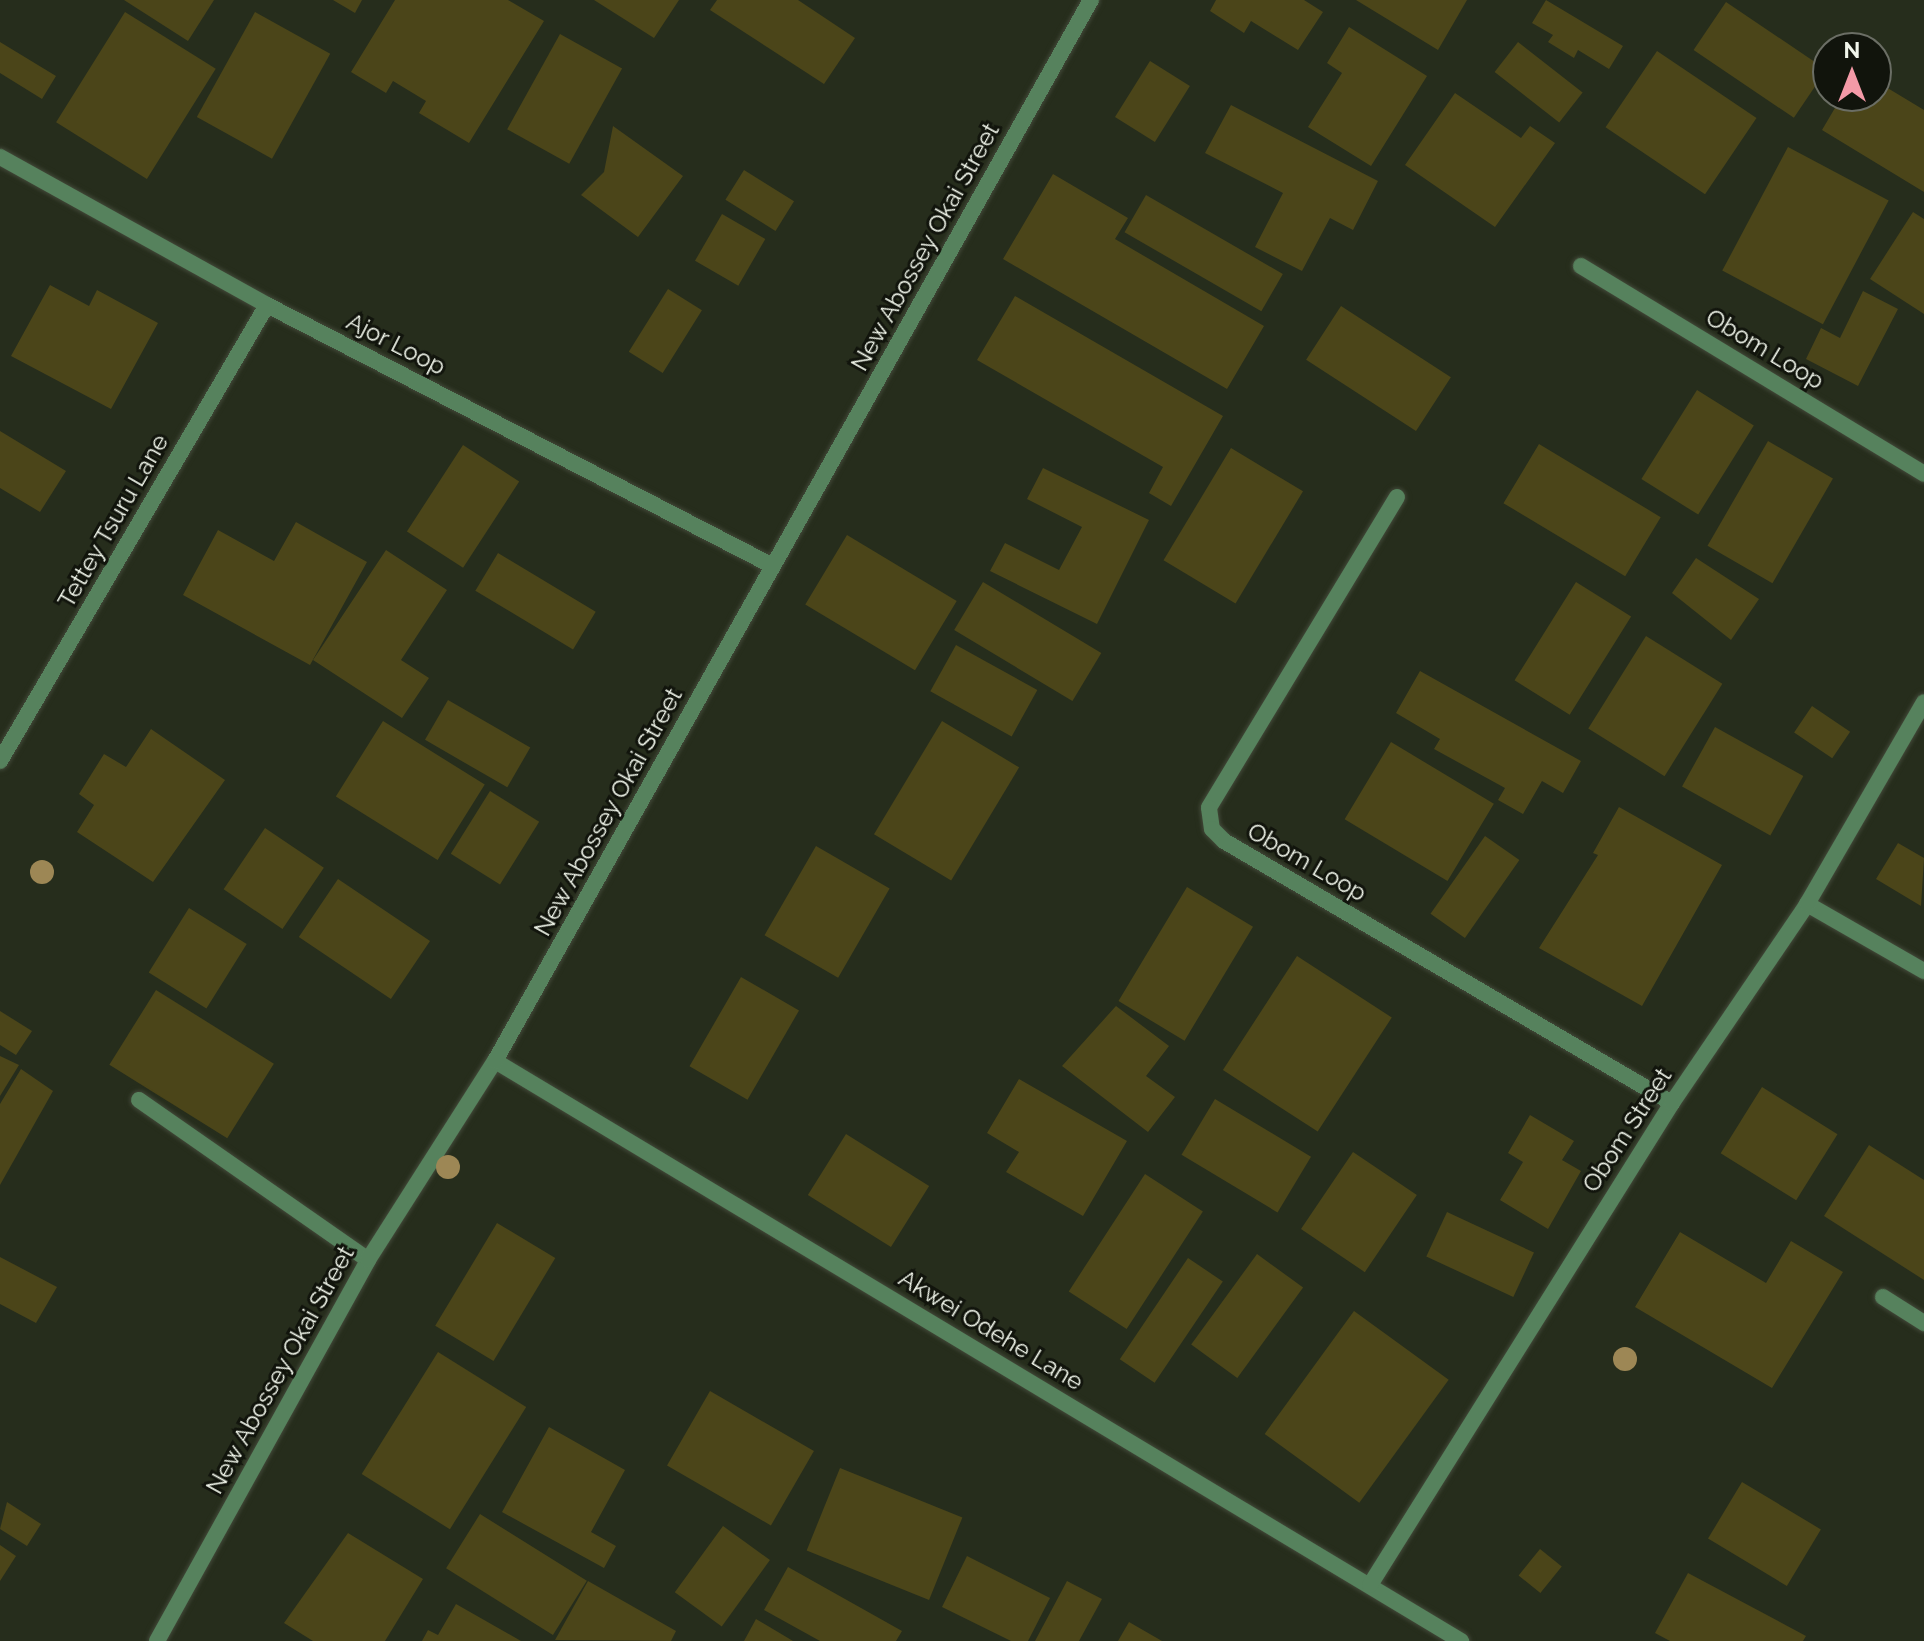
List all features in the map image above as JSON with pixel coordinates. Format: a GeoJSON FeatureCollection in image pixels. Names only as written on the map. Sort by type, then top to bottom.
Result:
{"type":"FeatureCollection","features":[{"type":"Feature","properties":{"kind":"street","name":"New Abossey Okai Street"},"geometry":{"type":"LineString","coordinates":[[157,1641],[368,1260],[495,1061],[1091,0]]}},
{"type":"Feature","properties":{"kind":"street","name":"Ajor Loop"},"geometry":{"type":"LineString","coordinates":[[0,157],[267,305],[773,566]]}},
{"type":"Feature","properties":{"kind":"street","name":"Obom Loop"},"geometry":{"type":"LineString","coordinates":[[1581,266],[1924,474]]}},
{"type":"Feature","properties":{"kind":"street","name":"Tettey Tsuru Lane"},"geometry":{"type":"LineString","coordinates":[[0,761],[267,305]]}},
{"type":"Feature","properties":{"kind":"street","name":"Obom Loop"},"geometry":{"type":"LineString","coordinates":[[1397,497],[1209,808],[1212,829],[1224,841],[1672,1103]]}},
{"type":"Feature","properties":{"kind":"street","name":"Obom Street"},"geometry":{"type":"LineString","coordinates":[[1370,1585],[1672,1103],[1807,904],[1924,702]]}},
{"type":"Feature","properties":{"kind":"street"},"geometry":{"type":"LineString","coordinates":[[1807,904],[1924,971]]}},
{"type":"Feature","properties":{"kind":"street","name":"Akwei Odehe Lane"},"geometry":{"type":"LineString","coordinates":[[495,1061],[1461,1641]]}},
{"type":"Feature","properties":{"kind":"street"},"geometry":{"type":"LineString","coordinates":[[139,1100],[368,1260]]}},
{"type":"Feature","properties":{"kind":"street"},"geometry":{"type":"LineString","coordinates":[[1883,1297],[1924,1323]]}},
{"type":"Feature","properties":{"kind":"building"},"geometry":{"type":"Polygon","coordinates":[[[124,0],[214,0],[188,41],[124,0]]]}},
{"type":"Feature","properties":{"kind":"building"},"geometry":{"type":"Polygon","coordinates":[[[333,0],[362,0],[355,13],[333,0]]]}},
{"type":"Feature","properties":{"kind":"building"},"geometry":{"type":"Polygon","coordinates":[[[395,0],[508,0],[544,21],[469,143],[419,113],[426,101],[393,81],[386,93],[351,72],[395,0]]]}},
{"type":"Feature","properties":{"kind":"building"},"geometry":{"type":"Polygon","coordinates":[[[594,0],[679,0],[654,38],[594,0]]]}},
{"type":"Feature","properties":{"kind":"building"},"geometry":{"type":"Polygon","coordinates":[[[717,0],[798,0],[855,38],[824,84],[710,10],[717,0]]]}},
{"type":"Feature","properties":{"kind":"building"},"geometry":{"type":"Polygon","coordinates":[[[1216,0],[1304,0],[1323,12],[1298,50],[1251,21],[1244,33],[1210,11],[1216,0]]]}},
{"type":"Feature","properties":{"kind":"building"},"geometry":{"type":"Polygon","coordinates":[[[1356,0],[1467,0],[1438,50],[1356,0]]]}},
{"type":"Feature","properties":{"kind":"building"},"geometry":{"type":"Polygon","coordinates":[[[1546,0],[1623,46],[1609,69],[1578,50],[1574,58],[1548,42],[1553,35],[1532,23],[1546,0]]]}},
{"type":"Feature","properties":{"kind":"building"},"geometry":{"type":"Polygon","coordinates":[[[1726,2],[1812,60],[1812,91],[1794,118],[1694,50],[1726,2]]]}},
{"type":"Feature","properties":{"kind":"building"},"geometry":{"type":"Polygon","coordinates":[[[125,12],[216,69],[147,179],[56,122],[125,12]]]}},
{"type":"Feature","properties":{"kind":"building"},"geometry":{"type":"Polygon","coordinates":[[[255,12],[330,54],[272,159],[197,117],[255,12]]]}},
{"type":"Feature","properties":{"kind":"building"},"geometry":{"type":"Polygon","coordinates":[[[1349,27],[1427,76],[1371,166],[1308,127],[1342,73],[1327,63],[1349,27]]]}},
{"type":"Feature","properties":{"kind":"building"},"geometry":{"type":"Polygon","coordinates":[[[560,34],[622,68],[569,164],[507,129],[560,34]]]}},
{"type":"Feature","properties":{"kind":"building"},"geometry":{"type":"Polygon","coordinates":[[[0,42],[56,76],[42,99],[0,73],[0,42]]]}},
{"type":"Feature","properties":{"kind":"building"},"geometry":{"type":"Polygon","coordinates":[[[1518,42],[1583,92],[1559,122],[1495,72],[1518,42]]]}},
{"type":"Feature","properties":{"kind":"building"},"geometry":{"type":"Polygon","coordinates":[[[1657,51],[1756,118],[1705,194],[1606,127],[1657,51]]]}},
{"type":"Feature","properties":{"kind":"building"},"geometry":{"type":"Polygon","coordinates":[[[1150,61],[1190,86],[1155,142],[1115,117],[1150,61]]]}},
{"type":"Feature","properties":{"kind":"building"},"geometry":{"type":"Polygon","coordinates":[[[1892,91],[1924,110],[1924,192],[1822,130],[1833,112],[1892,112],[1892,91]]]}},
{"type":"Feature","properties":{"kind":"building"},"geometry":{"type":"Polygon","coordinates":[[[1455,93],[1521,138],[1530,126],[1555,143],[1495,227],[1405,165],[1455,93]]]}},
{"type":"Feature","properties":{"kind":"building"},"geometry":{"type":"Polygon","coordinates":[[[1231,105],[1378,181],[1353,230],[1330,218],[1302,271],[1255,247],[1283,193],[1205,153],[1231,105]]]}},
{"type":"Feature","properties":{"kind":"building"},"geometry":{"type":"Polygon","coordinates":[[[613,126],[683,176],[638,237],[581,195],[604,172],[613,126]]]}},
{"type":"Feature","properties":{"kind":"building"},"geometry":{"type":"Polygon","coordinates":[[[1788,147],[1889,201],[1823,324],[1722,271],[1788,147]]]}},
{"type":"Feature","properties":{"kind":"building"},"geometry":{"type":"Polygon","coordinates":[[[744,170],[794,201],[775,231],[725,200],[744,170]]]}},
{"type":"Feature","properties":{"kind":"building"},"geometry":{"type":"Polygon","coordinates":[[[1053,174],[1128,218],[1115,239],[1264,326],[1227,389],[1003,259],[1053,174]]]}},
{"type":"Feature","properties":{"kind":"building"},"geometry":{"type":"Polygon","coordinates":[[[1146,195],[1283,274],[1261,311],[1124,232],[1146,195]]]}},
{"type":"Feature","properties":{"kind":"building"},"geometry":{"type":"Polygon","coordinates":[[[1913,212],[1924,219],[1924,314],[1870,279],[1913,212]]]}},
{"type":"Feature","properties":{"kind":"building"},"geometry":{"type":"Polygon","coordinates":[[[722,214],[765,239],[738,286],[695,261],[722,214]]]}},
{"type":"Feature","properties":{"kind":"building"},"geometry":{"type":"Polygon","coordinates":[[[50,285],[89,306],[97,290],[158,323],[111,409],[11,356],[50,285]]]}},
{"type":"Feature","properties":{"kind":"building"},"geometry":{"type":"Polygon","coordinates":[[[668,289],[702,310],[663,373],[629,352],[668,289]]]}},
{"type":"Feature","properties":{"kind":"building"},"geometry":{"type":"Polygon","coordinates":[[[1863,291],[1898,309],[1858,386],[1806,359],[1821,328],[1840,338],[1863,291]]]}},
{"type":"Feature","properties":{"kind":"building"},"geometry":{"type":"Polygon","coordinates":[[[1015,296],[1223,416],[1171,506],[1149,493],[1163,467],[977,360],[1015,296]]]}},
{"type":"Feature","properties":{"kind":"building"},"geometry":{"type":"Polygon","coordinates":[[[1341,306],[1451,377],[1416,431],[1306,360],[1341,306]]]}},
{"type":"Feature","properties":{"kind":"building"},"geometry":{"type":"Polygon","coordinates":[[[1697,390],[1754,426],[1698,515],[1641,479],[1697,390]]]}},
{"type":"Feature","properties":{"kind":"building"},"geometry":{"type":"Polygon","coordinates":[[[0,431],[66,471],[40,512],[0,488],[0,431]]]}},
{"type":"Feature","properties":{"kind":"building"},"geometry":{"type":"Polygon","coordinates":[[[1768,441],[1833,478],[1772,583],[1708,546],[1768,441]]]}},
{"type":"Feature","properties":{"kind":"building"},"geometry":{"type":"Polygon","coordinates":[[[1539,444],[1661,517],[1625,576],[1503,503],[1539,444]]]}},
{"type":"Feature","properties":{"kind":"building"},"geometry":{"type":"Polygon","coordinates":[[[463,445],[519,481],[463,568],[407,531],[463,445]]]}},
{"type":"Feature","properties":{"kind":"building"},"geometry":{"type":"Polygon","coordinates":[[[1231,448],[1303,491],[1236,604],[1164,560],[1231,448]]]}},
{"type":"Feature","properties":{"kind":"building"},"geometry":{"type":"Polygon","coordinates":[[[1043,468],[1149,520],[1097,624],[990,571],[1005,543],[1059,570],[1082,527],[1027,499],[1043,468]]]}},
{"type":"Feature","properties":{"kind":"building"},"geometry":{"type":"Polygon","coordinates":[[[296,522],[367,562],[310,665],[183,595],[218,530],[274,561],[296,522]]]}},
{"type":"Feature","properties":{"kind":"building"},"geometry":{"type":"Polygon","coordinates":[[[847,535],[957,601],[915,670],[805,604],[847,535]]]}},
{"type":"Feature","properties":{"kind":"building"},"geometry":{"type":"Polygon","coordinates":[[[386,550],[447,590],[401,660],[429,678],[402,718],[313,660],[386,550]]]}},
{"type":"Feature","properties":{"kind":"building"},"geometry":{"type":"Polygon","coordinates":[[[498,553],[596,612],[573,649],[475,591],[498,553]]]}},
{"type":"Feature","properties":{"kind":"building"},"geometry":{"type":"Polygon","coordinates":[[[1696,558],[1759,599],[1731,640],[1672,593],[1696,558]]]}},
{"type":"Feature","properties":{"kind":"building"},"geometry":{"type":"Polygon","coordinates":[[[983,582],[1101,653],[1072,701],[954,630],[983,582]]]}},
{"type":"Feature","properties":{"kind":"building"},"geometry":{"type":"Polygon","coordinates":[[[1576,582],[1631,616],[1570,715],[1515,680],[1576,582]]]}},
{"type":"Feature","properties":{"kind":"building"},"geometry":{"type":"Polygon","coordinates":[[[1646,636],[1722,684],[1665,776],[1588,728],[1646,636]]]}},
{"type":"Feature","properties":{"kind":"building"},"geometry":{"type":"Polygon","coordinates":[[[956,645],[1037,690],[1012,736],[930,691],[956,645]]]}},
{"type":"Feature","properties":{"kind":"building"},"geometry":{"type":"Polygon","coordinates":[[[1420,671],[1581,761],[1563,793],[1542,781],[1523,814],[1498,800],[1505,788],[1434,749],[1440,739],[1396,713],[1420,671]]]}},
{"type":"Feature","properties":{"kind":"building"},"geometry":{"type":"Polygon","coordinates":[[[448,700],[530,747],[507,787],[425,740],[448,700]]]}},
{"type":"Feature","properties":{"kind":"building"},"geometry":{"type":"Polygon","coordinates":[[[1812,706],[1850,732],[1832,758],[1794,733],[1812,706]]]}},
{"type":"Feature","properties":{"kind":"building"},"geometry":{"type":"Polygon","coordinates":[[[383,721],[485,785],[438,860],[336,796],[383,721]]]}},
{"type":"Feature","properties":{"kind":"building"},"geometry":{"type":"Polygon","coordinates":[[[942,721],[1019,767],[951,880],[874,834],[942,721]]]}},
{"type":"Feature","properties":{"kind":"building"},"geometry":{"type":"Polygon","coordinates":[[[1715,727],[1803,776],[1770,835],[1682,786],[1715,727]]]}},
{"type":"Feature","properties":{"kind":"building"},"geometry":{"type":"Polygon","coordinates":[[[151,729],[225,780],[153,882],[77,832],[94,805],[79,794],[104,754],[126,767],[151,729]]]}},
{"type":"Feature","properties":{"kind":"building"},"geometry":{"type":"Polygon","coordinates":[[[1391,742],[1494,804],[1448,881],[1345,819],[1391,742]]]}},
{"type":"Feature","properties":{"kind":"building"},"geometry":{"type":"Polygon","coordinates":[[[490,791],[539,822],[500,884],[451,854],[490,791]]]}},
{"type":"Feature","properties":{"kind":"building"},"geometry":{"type":"Polygon","coordinates":[[[1619,807],[1722,865],[1642,1006],[1539,948],[1598,855],[1593,853],[1619,807]]]}},
{"type":"Feature","properties":{"kind":"building"},"geometry":{"type":"Polygon","coordinates":[[[265,828],[324,868],[282,929],[224,889],[265,828]]]}},
{"type":"Feature","properties":{"kind":"building"},"geometry":{"type":"Polygon","coordinates":[[[1485,836],[1519,860],[1465,938],[1431,914],[1485,836]]]}},
{"type":"Feature","properties":{"kind":"building"},"geometry":{"type":"Polygon","coordinates":[[[1898,843],[1924,858],[1921,906],[1876,879],[1898,843]]]}},
{"type":"Feature","properties":{"kind":"building"},"geometry":{"type":"Polygon","coordinates":[[[816,846],[890,888],[838,978],[764,935],[816,846]]]}},
{"type":"Feature","properties":{"kind":"building"},"geometry":{"type":"Polygon","coordinates":[[[338,879],[430,941],[391,999],[299,937],[338,879]]]}},
{"type":"Feature","properties":{"kind":"building"},"geometry":{"type":"Polygon","coordinates":[[[1187,887],[1253,927],[1185,1041],[1118,1001],[1187,887]]]}},
{"type":"Feature","properties":{"kind":"building"},"geometry":{"type":"Polygon","coordinates":[[[189,908],[247,944],[206,1008],[149,972],[189,908]]]}},
{"type":"Feature","properties":{"kind":"building"},"geometry":{"type":"Polygon","coordinates":[[[1297,956],[1392,1018],[1318,1132],[1223,1070],[1297,956]]]}},
{"type":"Feature","properties":{"kind":"building"},"geometry":{"type":"Polygon","coordinates":[[[741,977],[799,1010],[748,1100],[690,1066],[741,977]]]}},
{"type":"Feature","properties":{"kind":"building"},"geometry":{"type":"Polygon","coordinates":[[[156,990],[274,1064],[227,1138],[109,1065],[156,990]]]}},
{"type":"Feature","properties":{"kind":"building"},"geometry":{"type":"Polygon","coordinates":[[[1116,1006],[1169,1046],[1146,1076],[1175,1097],[1148,1132],[1062,1066],[1116,1006]]]}},
{"type":"Feature","properties":{"kind":"building"},"geometry":{"type":"Polygon","coordinates":[[[0,1011],[32,1031],[16,1055],[0,1045],[0,1011]]]}},
{"type":"Feature","properties":{"kind":"building"},"geometry":{"type":"Polygon","coordinates":[[[0,1056],[19,1065],[0,1096],[0,1056]]]}},
{"type":"Feature","properties":{"kind":"building"},"geometry":{"type":"Polygon","coordinates":[[[21,1069],[53,1091],[0,1185],[0,1104],[21,1069]]]}},
{"type":"Feature","properties":{"kind":"building"},"geometry":{"type":"Polygon","coordinates":[[[1019,1079],[1127,1141],[1083,1216],[1006,1172],[1019,1152],[987,1133],[1019,1079]]]}},
{"type":"Feature","properties":{"kind":"building"},"geometry":{"type":"Polygon","coordinates":[[[1762,1087],[1837,1134],[1796,1200],[1721,1153],[1762,1087]]]}},
{"type":"Feature","properties":{"kind":"building"},"geometry":{"type":"Polygon","coordinates":[[[1215,1099],[1311,1157],[1278,1212],[1182,1155],[1215,1099]]]}},
{"type":"Feature","properties":{"kind":"building"},"geometry":{"type":"Polygon","coordinates":[[[1530,1115],[1574,1141],[1562,1160],[1581,1171],[1548,1229],[1500,1200],[1523,1162],[1508,1153],[1530,1115]]]}},
{"type":"Feature","properties":{"kind":"building"},"geometry":{"type":"Polygon","coordinates":[[[846,1134],[929,1186],[891,1247],[808,1195],[846,1134]]]}},
{"type":"Feature","properties":{"kind":"building"},"geometry":{"type":"Polygon","coordinates":[[[1869,1145],[1924,1180],[1924,1280],[1824,1216],[1869,1145]]]}},
{"type":"Feature","properties":{"kind":"building"},"geometry":{"type":"Polygon","coordinates":[[[1353,1152],[1417,1195],[1365,1272],[1301,1229],[1353,1152]]]}},
{"type":"Feature","properties":{"kind":"building"},"geometry":{"type":"Polygon","coordinates":[[[1145,1174],[1203,1212],[1127,1329],[1069,1291],[1145,1174]]]}},
{"type":"Feature","properties":{"kind":"building"},"geometry":{"type":"Polygon","coordinates":[[[1447,1212],[1534,1253],[1513,1297],[1426,1256],[1447,1212]]]}},
{"type":"Feature","properties":{"kind":"building"},"geometry":{"type":"Polygon","coordinates":[[[497,1223],[555,1258],[493,1361],[435,1326],[497,1223]]]}},
{"type":"Feature","properties":{"kind":"building"},"geometry":{"type":"Polygon","coordinates":[[[1680,1232],[1766,1283],[1791,1241],[1843,1272],[1772,1388],[1635,1307],[1680,1232]]]}},
{"type":"Feature","properties":{"kind":"building"},"geometry":{"type":"Polygon","coordinates":[[[1257,1254],[1303,1288],[1237,1378],[1191,1345],[1257,1254]]]}},
{"type":"Feature","properties":{"kind":"building"},"geometry":{"type":"Polygon","coordinates":[[[0,1257],[57,1287],[36,1323],[0,1304],[0,1257]]]}},
{"type":"Feature","properties":{"kind":"building"},"geometry":{"type":"Polygon","coordinates":[[[1188,1258],[1223,1281],[1155,1383],[1120,1359],[1188,1258]]]}},
{"type":"Feature","properties":{"kind":"building"},"geometry":{"type":"Polygon","coordinates":[[[1354,1311],[1449,1380],[1359,1503],[1265,1434],[1354,1311]]]}},
{"type":"Feature","properties":{"kind":"building"},"geometry":{"type":"Polygon","coordinates":[[[438,1352],[526,1407],[450,1529],[362,1474],[438,1352]]]}},
{"type":"Feature","properties":{"kind":"building"},"geometry":{"type":"Polygon","coordinates":[[[710,1391],[814,1451],[771,1525],[667,1465],[710,1391]]]}},
{"type":"Feature","properties":{"kind":"building"},"geometry":{"type":"Polygon","coordinates":[[[549,1427],[625,1470],[591,1532],[616,1546],[604,1568],[502,1512],[549,1427]]]}},
{"type":"Feature","properties":{"kind":"building"},"geometry":{"type":"Polygon","coordinates":[[[840,1468],[962,1517],[929,1600],[807,1551],[840,1468]]]}},
{"type":"Feature","properties":{"kind":"building"},"geometry":{"type":"Polygon","coordinates":[[[1742,1482],[1821,1529],[1787,1586],[1708,1539],[1742,1482]]]}},
{"type":"Feature","properties":{"kind":"building"},"geometry":{"type":"Polygon","coordinates":[[[7,1502],[41,1524],[27,1546],[0,1529],[7,1502]]]}},
{"type":"Feature","properties":{"kind":"building"},"geometry":{"type":"Polygon","coordinates":[[[480,1514],[587,1581],[553,1635],[446,1568],[480,1514]]]}},
{"type":"Feature","properties":{"kind":"building"},"geometry":{"type":"Polygon","coordinates":[[[723,1526],[770,1560],[722,1626],[675,1592],[723,1526]]]}},
{"type":"Feature","properties":{"kind":"building"},"geometry":{"type":"Polygon","coordinates":[[[348,1533],[423,1579],[385,1641],[313,1641],[284,1623],[348,1533]]]}},
{"type":"Feature","properties":{"kind":"building"},"geometry":{"type":"Polygon","coordinates":[[[0,1545],[16,1556],[0,1581],[0,1545]]]}},
{"type":"Feature","properties":{"kind":"building"},"geometry":{"type":"Polygon","coordinates":[[[1540,1549],[1562,1567],[1540,1593],[1519,1575],[1540,1549]]]}},
{"type":"Feature","properties":{"kind":"building"},"geometry":{"type":"Polygon","coordinates":[[[967,1556],[1050,1598],[1028,1641],[1011,1641],[942,1607],[967,1556]]]}},
{"type":"Feature","properties":{"kind":"building"},"geometry":{"type":"Polygon","coordinates":[[[788,1567],[902,1631],[896,1641],[820,1641],[764,1610],[788,1567]]]}},
{"type":"Feature","properties":{"kind":"building"},"geometry":{"type":"Polygon","coordinates":[[[1688,1573],[1806,1636],[1803,1641],[1670,1641],[1655,1633],[1688,1573]]]}},
{"type":"Feature","properties":{"kind":"building"},"geometry":{"type":"Polygon","coordinates":[[[588,1581],[676,1631],[671,1641],[555,1640],[588,1581]]]}},
{"type":"Feature","properties":{"kind":"building"},"geometry":{"type":"Polygon","coordinates":[[[1067,1581],[1102,1599],[1079,1641],[1035,1641],[1067,1581]]]}},
{"type":"Feature","properties":{"kind":"building"},"geometry":{"type":"Polygon","coordinates":[[[456,1604],[521,1641],[422,1641],[428,1630],[438,1635],[456,1604]]]}},
{"type":"Feature","properties":{"kind":"building"},"geometry":{"type":"Polygon","coordinates":[[[756,1619],[793,1641],[744,1641],[756,1619]]]}},
{"type":"Feature","properties":{"kind":"building"},"geometry":{"type":"Polygon","coordinates":[[[1129,1622],[1162,1641],[1118,1641],[1129,1622]]]}}]}
